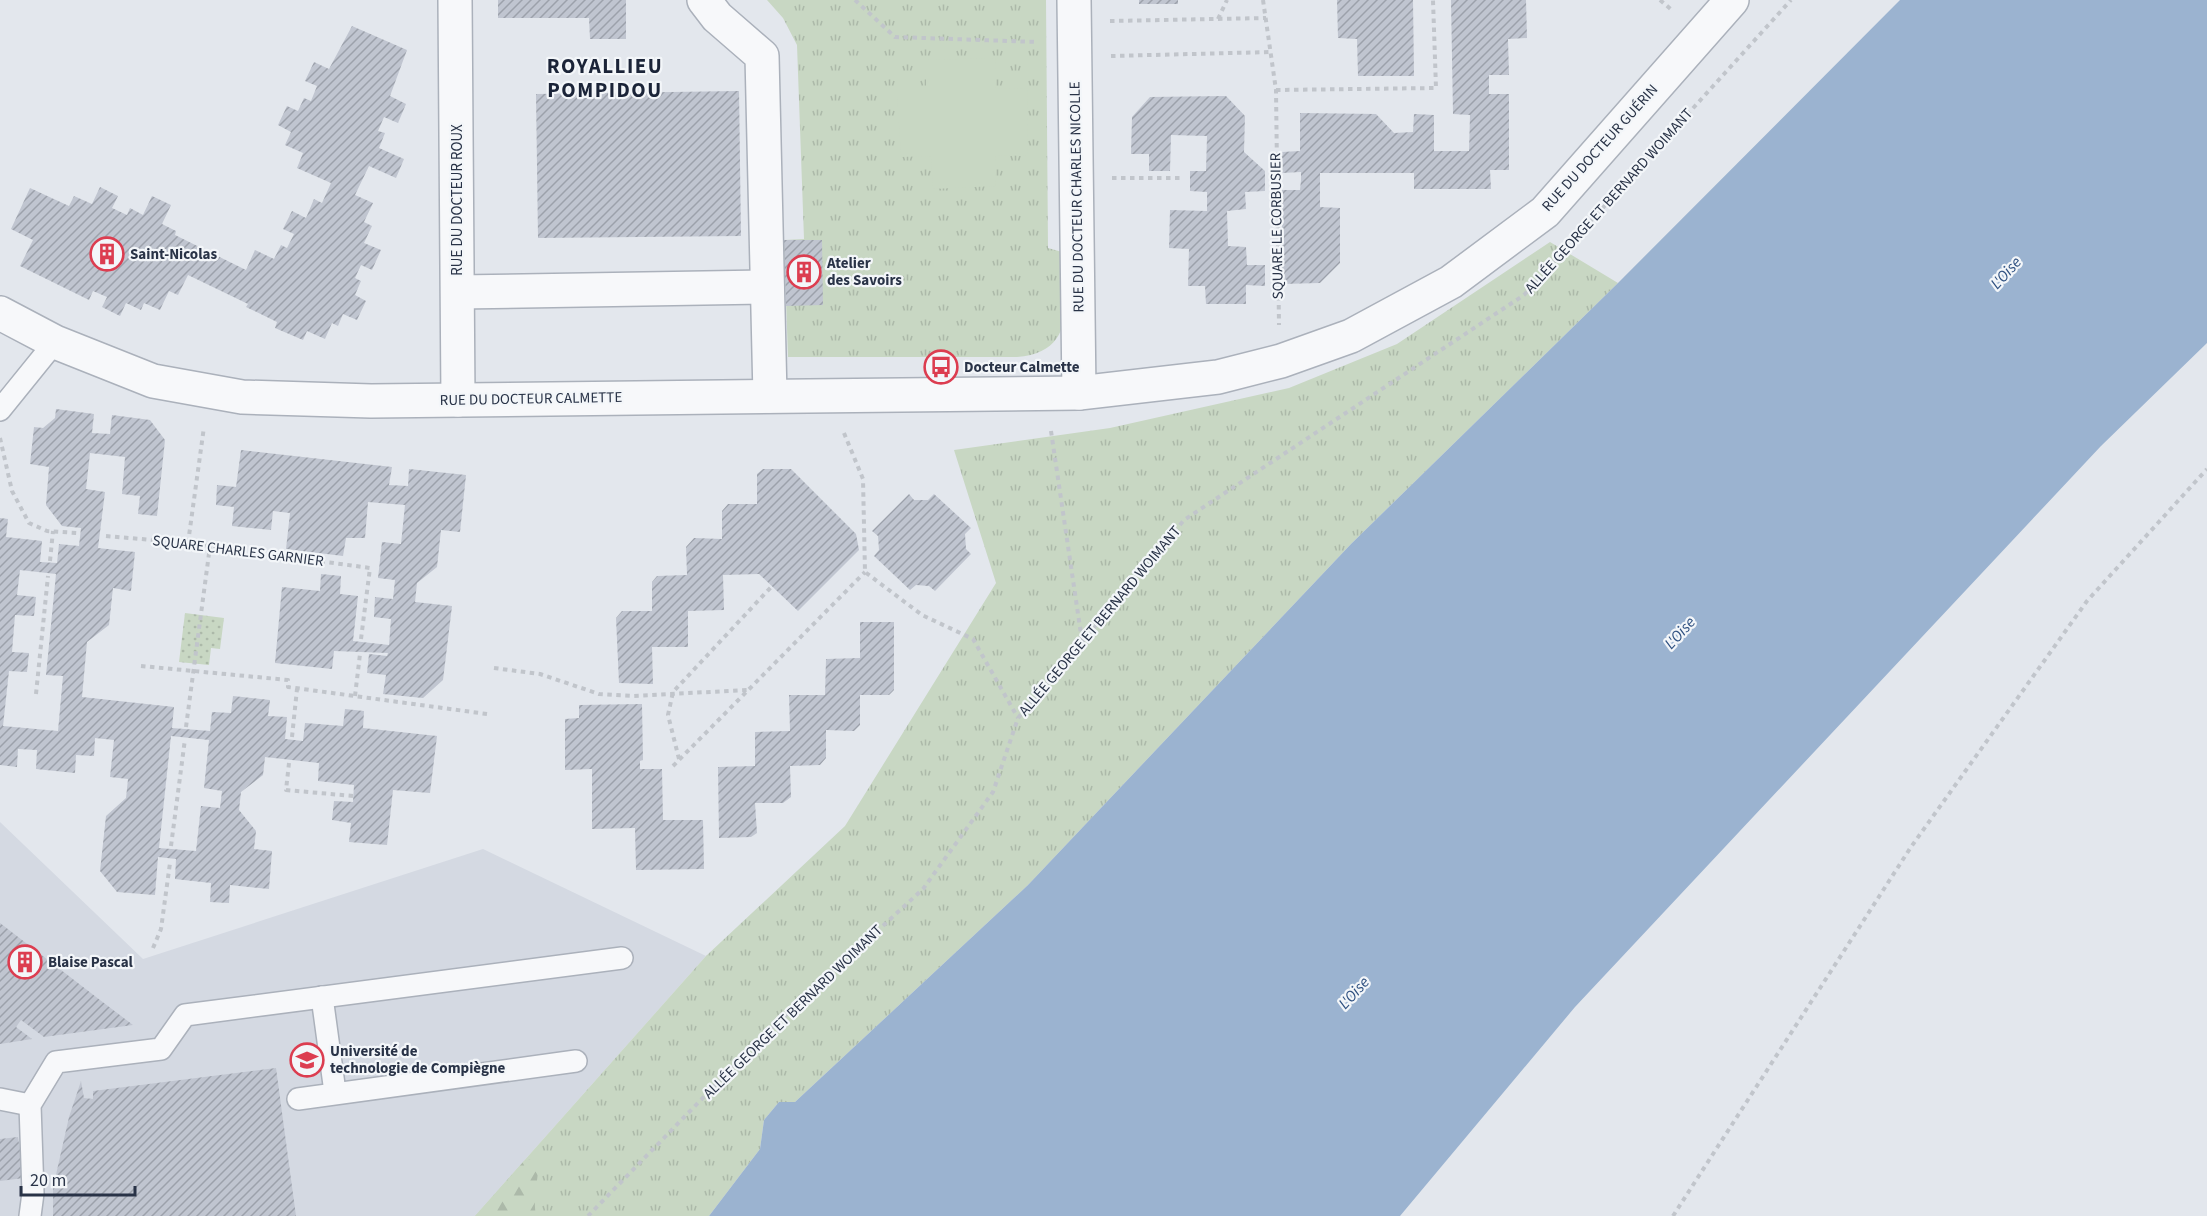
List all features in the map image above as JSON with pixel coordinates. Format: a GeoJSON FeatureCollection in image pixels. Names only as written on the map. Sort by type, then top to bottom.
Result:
{"type":"FeatureCollection","features":[{"type":"Feature","properties":{"kind":"street","name":"RUE DU DOCTEUR ROUX"},"geometry":{"type":"LineString","coordinates":[[455,0],[458,400]]}},
{"type":"Feature","properties":{"kind":"street"},"geometry":{"type":"LineString","coordinates":[[704,0],[717,17],[762,56],[770,396]]}},
{"type":"Feature","properties":{"kind":"street","name":"RUE DU DOCTEUR GUÉRIN"},"geometry":{"type":"LineString","coordinates":[[1079,393],[1218,377],[1281,362],[1351,336],[1451,282],[1545,212],[1732,0]]}},
{"type":"Feature","properties":{"kind":"street","name":"RUE DU DOCTEUR CHARLES NICOLLE"},"geometry":{"type":"LineString","coordinates":[[1075,31],[1079,393]]}},
{"type":"Feature","properties":{"kind":"street"},"geometry":{"type":"LineString","coordinates":[[458,291],[767,287]]}},
{"type":"Feature","properties":{"kind":"street","name":"RUE DU DOCTEUR CALMETTE"},"geometry":{"type":"LineString","coordinates":[[0,313],[55,342],[153,381],[242,397],[371,401],[1079,393]]}},
{"type":"Feature","properties":{"kind":"lane"},"geometry":{"type":"LineString","coordinates":[[0,410],[55,342]]}},
{"type":"Feature","properties":{"kind":"lane"},"geometry":{"type":"LineString","coordinates":[[30,1216],[33,1193],[30,1105],[56,1062],[160,1049],[185,1015],[622,958]]}},
{"type":"Feature","properties":{"kind":"lane"},"geometry":{"type":"LineString","coordinates":[[322,998],[335,1092]]}},
{"type":"Feature","properties":{"kind":"lane"},"geometry":{"type":"LineString","coordinates":[[298,1099],[335,1092],[576,1061]]}},
{"type":"Feature","properties":{"kind":"lane"},"geometry":{"type":"LineString","coordinates":[[0,1099],[30,1105]]}},
{"type":"Feature","properties":{"kind":"lane"},"geometry":{"type":"LineString","coordinates":[[0,1108],[30,1105]]}},
{"type":"Feature","properties":{"kind":"path"},"geometry":{"type":"LineString","coordinates":[[855,0],[895,37],[1075,31],[1218,19],[1266,18]]}},
{"type":"Feature","properties":{"kind":"path"},"geometry":{"type":"LineString","coordinates":[[1218,19],[1227,0]]}},
{"type":"Feature","properties":{"kind":"path","name":"SQUARE LE CORBUSIER"},"geometry":{"type":"LineString","coordinates":[[1263,0],[1276,90],[1281,362]]}},
{"type":"Feature","properties":{"kind":"path"},"geometry":{"type":"LineString","coordinates":[[1276,90],[1436,88],[1433,0]]}},
{"type":"Feature","properties":{"kind":"path","name":"ALLÉE GEORGE ET BERNARD WOIMANT"},"geometry":{"type":"LineString","coordinates":[[588,1216],[764,1035],[923,889],[993,792],[1018,718],[1184,520],[1524,295],[1791,0]]}},
{"type":"Feature","properties":{"kind":"path"},"geometry":{"type":"LineString","coordinates":[[1075,31],[1272,52]]}},
{"type":"Feature","properties":{"kind":"path"},"geometry":{"type":"LineString","coordinates":[[1077,179],[1183,178]]}},
{"type":"Feature","properties":{"kind":"path"},"geometry":{"type":"LineString","coordinates":[[188,543],[209,391]]}},
{"type":"Feature","properties":{"kind":"path"},"geometry":{"type":"LineString","coordinates":[[673,766],[864,572],[863,479],[829,396]]}},
{"type":"Feature","properties":{"kind":"path"},"geometry":{"type":"LineString","coordinates":[[1051,431],[1083,641]]}},
{"type":"Feature","properties":{"kind":"path"},"geometry":{"type":"LineString","coordinates":[[0,438],[12,491],[29,523],[53,531],[77,533]]}},
{"type":"Feature","properties":{"kind":"path"},"geometry":{"type":"LineString","coordinates":[[1673,1216],[1917,838],[2087,601],[2207,469]]}},
{"type":"Feature","properties":{"kind":"path"},"geometry":{"type":"LineString","coordinates":[[50,561],[53,531]]}},
{"type":"Feature","properties":{"kind":"path","name":"SQUARE CHARLES GARNIER"},"geometry":{"type":"LineString","coordinates":[[106,536],[188,543],[370,567],[362,639]]}},
{"type":"Feature","properties":{"kind":"path"},"geometry":{"type":"LineString","coordinates":[[186,727],[210,546]]}},
{"type":"Feature","properties":{"kind":"path"},"geometry":{"type":"LineString","coordinates":[[864,572],[922,615],[973,639],[1018,718]]}},
{"type":"Feature","properties":{"kind":"path"},"geometry":{"type":"LineString","coordinates":[[36,694],[48,576]]}},
{"type":"Feature","properties":{"kind":"path"},"geometry":{"type":"LineString","coordinates":[[679,760],[668,715],[674,692],[772,586]]}},
{"type":"Feature","properties":{"kind":"path"},"geometry":{"type":"LineString","coordinates":[[355,696],[360,654]]}},
{"type":"Feature","properties":{"kind":"path"},"geometry":{"type":"LineString","coordinates":[[141,666],[288,681],[288,687],[487,714]]}},
{"type":"Feature","properties":{"kind":"path"},"geometry":{"type":"LineString","coordinates":[[494,668],[540,674],[599,694],[632,696],[674,692],[747,690]]}},
{"type":"Feature","properties":{"kind":"path"},"geometry":{"type":"LineString","coordinates":[[292,737],[297,688]]}},
{"type":"Feature","properties":{"kind":"path"},"geometry":{"type":"LineString","coordinates":[[171,846],[185,739]]}},
{"type":"Feature","properties":{"kind":"path"},"geometry":{"type":"LineString","coordinates":[[289,763],[286,790],[353,796]]}},
{"type":"Feature","properties":{"kind":"path"},"geometry":{"type":"LineString","coordinates":[[153,948],[161,929],[170,862]]}},
{"type":"Feature","properties":{"kind":"shaded area","name":"Université de technologie de Compiègne"},"geometry":{"type":"Polygon","coordinates":[[[0,822],[143,959],[483,849],[706,956],[475,1216],[0,1216],[0,822]]]}},
{"type":"Feature","properties":{"kind":"green space"},"geometry":{"type":"Polygon","coordinates":[[[767,0],[1046,0],[1048,248],[1062,252],[1065,287],[1064,320],[1059,334],[1051,345],[1037,353],[1017,357],[788,357],[784,240],[804,239],[797,45],[783,18],[767,0]]]}},
{"type":"Feature","properties":{"kind":"green space"},"geometry":{"type":"Polygon","coordinates":[[[995,58],[996,89],[1027,88],[1028,156],[996,155],[995,186],[933,189],[931,156],[901,157],[897,92],[926,92],[926,60],[995,58]]]}},
{"type":"Feature","properties":{"kind":"green space"},"geometry":{"type":"Polygon","coordinates":[[[1550,242],[1618,283],[1351,544],[1028,885],[795,1102],[779,1102],[764,1120],[760,1149],[709,1216],[475,1216],[706,956],[845,826],[996,583],[954,450],[1110,428],[1289,388],[1397,344],[1550,242]]]}},
{"type":"Feature","properties":{"kind":"green space"},"geometry":{"type":"Polygon","coordinates":[[[185,613],[224,618],[220,649],[211,648],[209,665],[179,662],[185,613]]]}},
{"type":"Feature","properties":{"kind":"green space"},"geometry":{"type":"Polygon","coordinates":[[[538,1157],[536,1216],[475,1216],[524,1161],[538,1157]]]}},
{"type":"Feature","properties":{"kind":"water","name":"L'Oise"},"geometry":{"type":"Polygon","coordinates":[[[1900,0],[2207,0],[2207,343],[2101,446],[1575,1007],[1400,1216],[709,1216],[760,1149],[764,1120],[779,1102],[795,1102],[1028,885],[1351,544],[1618,283],[1900,0]]]}},
{"type":"Feature","properties":{"kind":"building"},"geometry":{"type":"Polygon","coordinates":[[[498,0],[626,0],[626,39],[590,39],[589,18],[498,18],[498,0]]]}},
{"type":"Feature","properties":{"kind":"building"},"geometry":{"type":"Polygon","coordinates":[[[1139,0],[1178,0],[1178,4],[1139,4],[1139,0]]]}},
{"type":"Feature","properties":{"kind":"building"},"geometry":{"type":"Polygon","coordinates":[[[1337,0],[1413,0],[1414,76],[1358,76],[1357,39],[1338,38],[1337,0]]]}},
{"type":"Feature","properties":{"kind":"building"},"geometry":{"type":"Polygon","coordinates":[[[1451,0],[1526,0],[1527,38],[1508,39],[1509,75],[1489,75],[1489,94],[1509,94],[1509,170],[1490,170],[1491,189],[1414,189],[1414,173],[1320,173],[1320,207],[1340,208],[1340,263],[1320,283],[1282,284],[1282,190],[1300,190],[1301,172],[1282,173],[1282,152],[1300,151],[1300,113],[1376,114],[1394,133],[1413,132],[1414,114],[1434,115],[1434,151],[1469,151],[1470,115],[1453,114],[1451,0]]]}},
{"type":"Feature","properties":{"kind":"building"},"geometry":{"type":"Polygon","coordinates":[[[352,26],[407,50],[390,96],[406,104],[398,123],[384,117],[378,131],[385,133],[379,148],[404,159],[396,178],[369,166],[355,195],[373,203],[364,222],[372,226],[364,243],[381,250],[372,270],[361,265],[355,278],[361,281],[355,295],[366,301],[357,320],[343,314],[338,326],[332,323],[325,339],[307,331],[303,340],[275,328],[277,322],[246,307],[248,304],[188,275],[178,295],[169,291],[160,310],[144,303],[141,310],[126,303],[120,316],[102,307],[107,297],[93,291],[89,300],[20,266],[33,240],[11,229],[30,188],[69,206],[74,196],[92,204],[100,187],[118,196],[112,208],[127,215],[130,208],[143,215],[152,196],[171,205],[162,224],[176,231],[175,235],[246,270],[255,250],[274,259],[281,245],[287,248],[294,234],[283,229],[292,211],[306,218],[314,199],[322,203],[331,183],[297,168],[303,153],[285,145],[291,132],[278,125],[287,106],[298,111],[304,98],[311,101],[317,86],[305,81],[314,62],[329,69],[352,26]]]}},
{"type":"Feature","properties":{"kind":"building"},"geometry":{"type":"Polygon","coordinates":[[[739,91],[741,236],[538,238],[536,94],[739,91]]]}},
{"type":"Feature","properties":{"kind":"building"},"geometry":{"type":"Polygon","coordinates":[[[1226,96],[1245,116],[1244,152],[1265,171],[1265,191],[1245,192],[1246,209],[1227,211],[1228,246],[1246,247],[1247,265],[1265,265],[1265,286],[1246,285],[1246,304],[1206,304],[1205,286],[1188,286],[1189,249],[1169,248],[1170,210],[1207,211],[1207,192],[1190,191],[1190,171],[1206,171],[1207,136],[1171,135],[1170,171],[1149,171],[1149,154],[1131,154],[1132,117],[1150,97],[1226,96]]]}},
{"type":"Feature","properties":{"kind":"building","name":"Atelier des Savoirs"},"geometry":{"type":"Polygon","coordinates":[[[784,240],[822,240],[823,305],[786,306],[784,240]]]}},
{"type":"Feature","properties":{"kind":"building"},"geometry":{"type":"Polygon","coordinates":[[[56,409],[94,414],[92,433],[110,434],[112,415],[150,420],[165,440],[157,516],[138,514],[140,496],[122,494],[125,457],[90,453],[86,489],[105,492],[98,548],[135,552],[131,591],[113,588],[109,625],[87,642],[82,697],[174,707],[172,728],[210,731],[212,712],[231,713],[233,696],[270,700],[268,716],[287,717],[285,739],[303,741],[305,723],[343,726],[345,709],[364,711],[363,728],[437,736],[430,793],[393,790],[387,845],[349,842],[351,823],[332,820],[334,801],[353,802],[354,785],[318,781],[319,763],[265,757],[263,775],[241,792],[239,810],[256,831],[254,849],[272,851],[269,889],[230,885],[229,903],[210,902],[211,883],[175,879],[176,859],[158,857],[155,895],[117,892],[100,871],[106,816],[126,798],[128,779],[110,777],[114,740],[95,738],[94,756],[76,755],[75,773],[36,769],[37,750],[18,749],[17,767],[0,765],[0,518],[8,519],[6,537],[42,541],[40,562],[57,563],[59,544],[79,546],[81,528],[62,526],[46,505],[49,467],[30,464],[34,427],[43,428],[55,418],[56,409]],[[20,570],[17,595],[36,597],[34,616],[15,615],[12,652],[29,653],[27,672],[9,671],[3,726],[58,731],[63,676],[46,675],[56,574],[20,570]],[[171,736],[159,848],[196,851],[201,806],[220,808],[222,791],[204,788],[209,740],[171,736]]]}},
{"type":"Feature","properties":{"kind":"building"},"geometry":{"type":"Polygon","coordinates":[[[241,450],[392,467],[389,485],[408,486],[409,469],[466,475],[460,532],[441,530],[437,567],[417,583],[415,602],[452,606],[443,680],[423,698],[383,694],[386,675],[367,673],[369,654],[387,656],[388,653],[334,651],[332,669],[275,663],[282,587],[320,591],[321,574],[341,576],[340,594],[358,596],[353,641],[389,645],[391,619],[374,617],[375,597],[393,599],[395,580],[378,578],[382,542],[401,544],[405,505],[368,502],[365,538],[346,538],[343,556],[286,549],[290,513],[273,511],[271,530],[232,526],[234,507],[216,505],[217,485],[236,487],[241,450]]]}},
{"type":"Feature","properties":{"kind":"building"},"geometry":{"type":"Polygon","coordinates":[[[763,469],[791,469],[856,534],[859,550],[798,611],[759,574],[723,575],[724,610],[688,611],[688,647],[652,647],[653,684],[619,683],[616,618],[622,611],[652,611],[652,582],[657,576],[687,575],[686,547],[694,538],[722,539],[722,511],[728,504],[757,504],[757,474],[763,469]]]}},
{"type":"Feature","properties":{"kind":"building"},"geometry":{"type":"Polygon","coordinates":[[[909,494],[914,500],[928,500],[934,494],[971,528],[965,534],[966,549],[971,554],[935,591],[929,586],[916,585],[910,590],[874,556],[879,550],[878,536],[872,531],[909,494]]]}},
{"type":"Feature","properties":{"kind":"building"},"geometry":{"type":"Polygon","coordinates":[[[860,622],[894,622],[894,690],[889,695],[860,695],[860,725],[854,731],[826,730],[826,758],[820,765],[790,766],[791,797],[783,803],[755,803],[757,833],[751,837],[719,838],[718,767],[755,766],[755,732],[790,731],[789,695],[825,695],[826,659],[860,658],[860,622]]]}},
{"type":"Feature","properties":{"kind":"building"},"geometry":{"type":"Polygon","coordinates":[[[642,704],[643,760],[640,761],[640,769],[662,769],[663,820],[703,820],[704,869],[636,870],[635,828],[592,829],[592,769],[565,770],[565,719],[579,718],[579,705],[642,704]]]}},
{"type":"Feature","properties":{"kind":"building","name":"Blaise Pascal"},"geometry":{"type":"Polygon","coordinates":[[[0,923],[133,1025],[44,1037],[21,1020],[16,1027],[32,1039],[0,1044],[0,923]]]}},
{"type":"Feature","properties":{"kind":"building"},"geometry":{"type":"Polygon","coordinates":[[[276,1068],[296,1216],[53,1216],[53,1188],[69,1117],[81,1081],[84,1098],[93,1099],[93,1091],[276,1068]]]}},
{"type":"Feature","properties":{"kind":"building"},"geometry":{"type":"Polygon","coordinates":[[[18,1137],[24,1178],[0,1181],[0,1139],[18,1137]]]}},
{"type":"Feature","properties":{"kind":"place","name":"Saint-Nicolas"},"geometry":{"type":"Point","coordinates":[107,254]}},
{"type":"Feature","properties":{"kind":"place","name":"Atelier des Savoirs"},"geometry":{"type":"Point","coordinates":[804,272]}},
{"type":"Feature","properties":{"kind":"place","name":"Docteur Calmette"},"geometry":{"type":"Point","coordinates":[941,367]}},
{"type":"Feature","properties":{"kind":"place","name":"Blaise Pascal"},"geometry":{"type":"Point","coordinates":[25,962]}},
{"type":"Feature","properties":{"kind":"place","name":"Université de technologie de Compiègne"},"geometry":{"type":"Point","coordinates":[307,1060]}},
{"type":"Feature","properties":{"kind":"district","name":"ROYALLIEU POMPIDOU"},"geometry":{"type":"Point","coordinates":[605,78]}}]}
